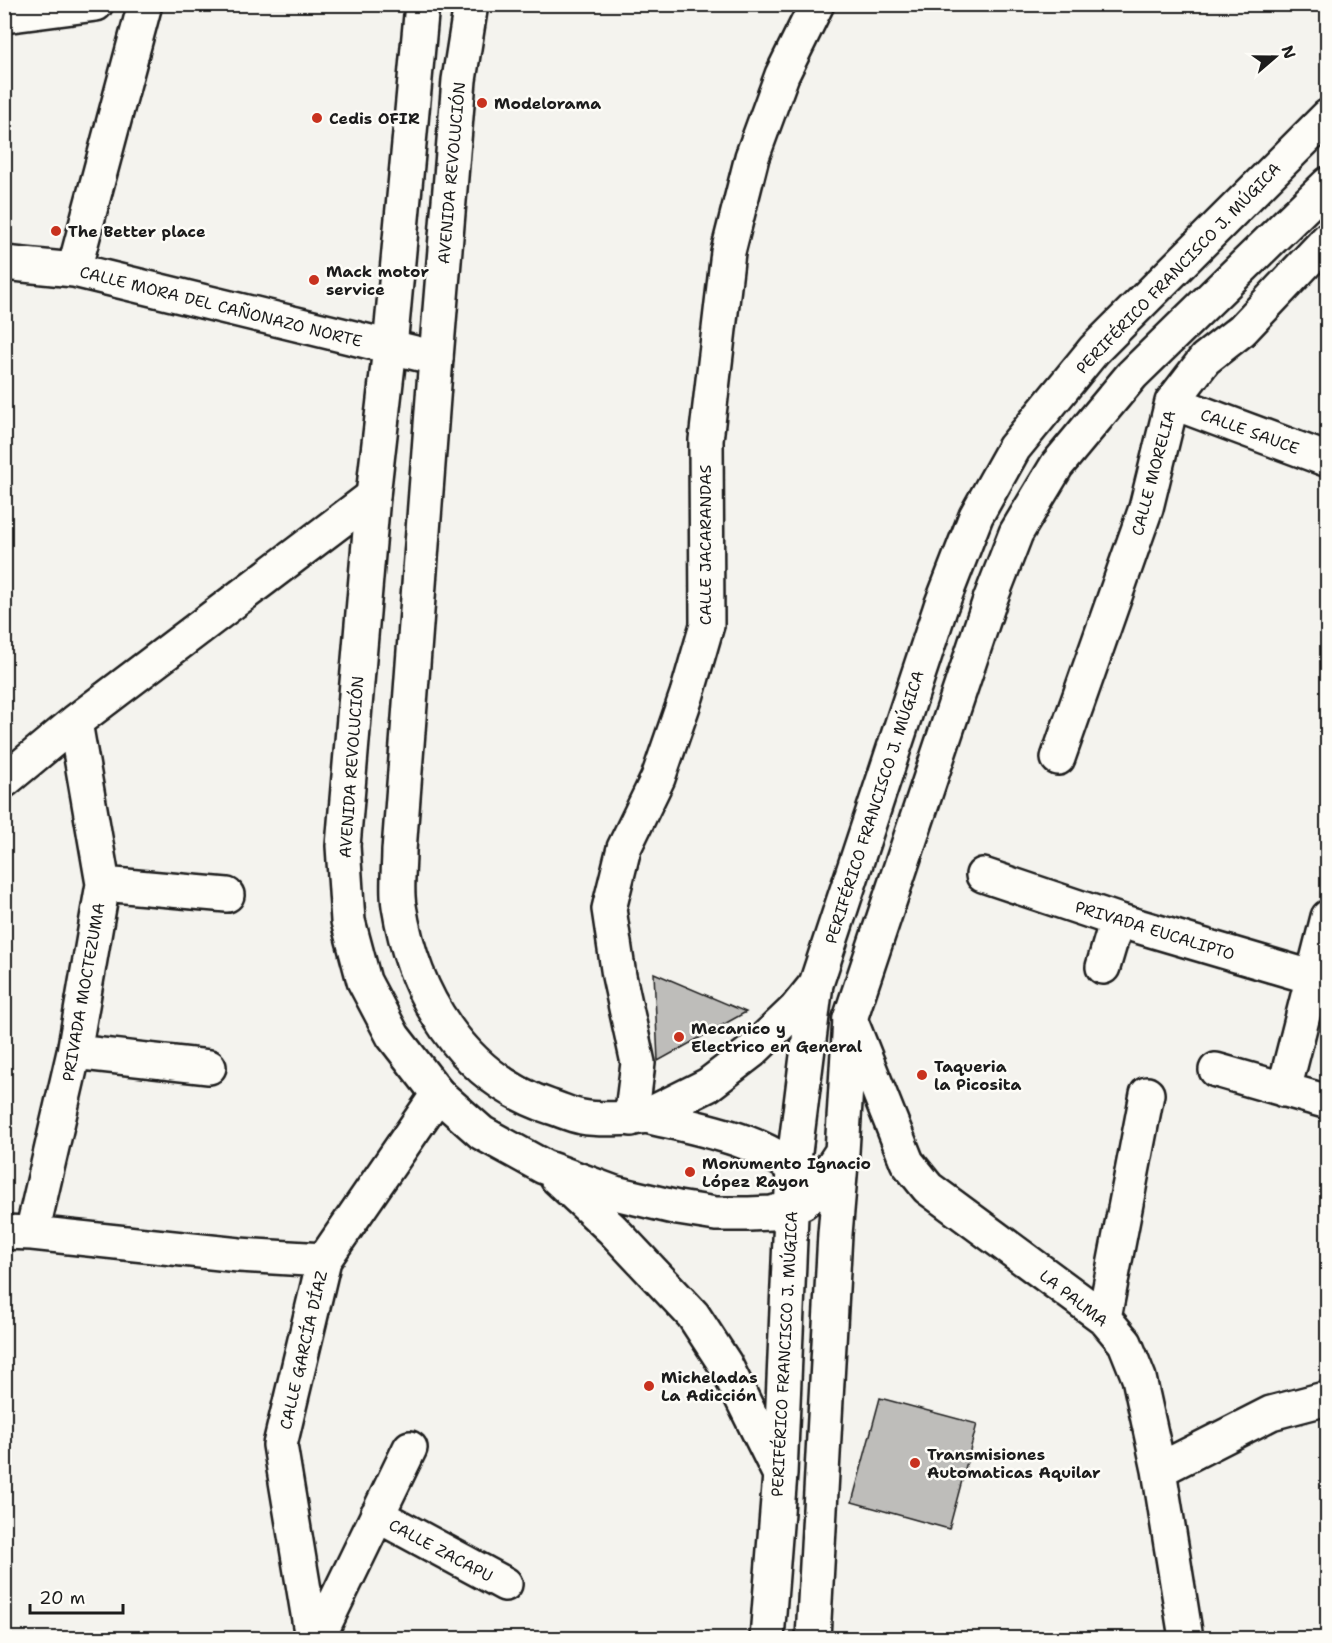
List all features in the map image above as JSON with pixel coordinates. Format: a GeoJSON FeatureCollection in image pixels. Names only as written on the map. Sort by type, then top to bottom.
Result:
{"type":"FeatureCollection","features":[{"type":"Feature","properties":{"kind":"street"},"geometry":{"type":"LineString","coordinates":[[4,16],[96,4]]}},
{"type":"Feature","properties":{"kind":"street"},"geometry":{"type":"LineString","coordinates":[[74,270],[145,4]]}},
{"type":"Feature","properties":{"kind":"street","name":"AVENIDA REVOLUCIÓN"},"geometry":{"type":"LineString","coordinates":[[422,4],[390,347],[373,495],[343,846],[348,921],[364,981],[393,1036],[438,1094],[482,1133],[544,1167],[615,1192],[678,1208],[716,1214],[771,1213],[802,1200]]}},
{"type":"Feature","properties":{"kind":"street","name":"AVENIDA REVOLUCIÓN"},"geometry":{"type":"LineString","coordinates":[[471,4],[459,80],[399,851],[399,904],[407,942],[419,978],[443,1024],[472,1059],[504,1086],[537,1102],[582,1117],[638,1118],[740,1140],[758,1147],[793,1168]]}},
{"type":"Feature","properties":{"kind":"street","name":"CALLE JACARANDAS"},"geometry":{"type":"LineString","coordinates":[[638,1118],[638,1063],[619,976],[609,909],[624,848],[658,778],[687,694],[707,625],[706,440],[728,252],[752,156],[782,75],[817,4]]}},
{"type":"Feature","properties":{"kind":"street","name":"PERIFÉRICO FRANCISCO J. MÚGICA"},"geometry":{"type":"LineString","coordinates":[[767,1638],[802,1200],[793,1168],[816,984],[941,606],[976,516],[1014,448],[1094,350],[1328,116]]}},
{"type":"Feature","properties":{"kind":"street"},"geometry":{"type":"LineString","coordinates":[[813,1638],[835,1234],[850,1019],[990,600],[1016,533],[1057,465],[1132,375],[1328,184]]}},
{"type":"Feature","properties":{"kind":"street","name":"CALLE MORELIA"},"geometry":{"type":"LineString","coordinates":[[1058,758],[1146,508],[1172,402],[1205,359],[1242,330],[1328,239]]}},
{"type":"Feature","properties":{"kind":"street","name":"CALLE MORA DEL CAÑONAZO NORTE"},"geometry":{"type":"LineString","coordinates":[[4,263],[74,270],[436,358]]}},
{"type":"Feature","properties":{"kind":"street"},"geometry":{"type":"LineString","coordinates":[[1212,297],[1242,330]]}},
{"type":"Feature","properties":{"kind":"street","name":"CALLE SAUCE"},"geometry":{"type":"LineString","coordinates":[[1172,402],[1328,460]]}},
{"type":"Feature","properties":{"kind":"street"},"geometry":{"type":"LineString","coordinates":[[4,781],[75,722],[373,495]]}},
{"type":"Feature","properties":{"kind":"street","name":"PRIVADA MOCTEZUMA"},"geometry":{"type":"LineString","coordinates":[[18,1233],[74,1052],[102,884],[75,722]]}},
{"type":"Feature","properties":{"kind":"street","name":"PRIVADA EUCALIPTO"},"geometry":{"type":"LineString","coordinates":[[983,875],[1117,920],[1320,980]]}},
{"type":"Feature","properties":{"kind":"street"},"geometry":{"type":"LineString","coordinates":[[102,884],[227,895]]}},
{"type":"Feature","properties":{"kind":"street"},"geometry":{"type":"LineString","coordinates":[[1284,1090],[1320,980],[1328,917]]}},
{"type":"Feature","properties":{"kind":"street"},"geometry":{"type":"LineString","coordinates":[[1103,967],[1117,920]]}},
{"type":"Feature","properties":{"kind":"street"},"geometry":{"type":"LineString","coordinates":[[638,1118],[708,1085],[795,1010],[816,984]]}},
{"type":"Feature","properties":{"kind":"street","name":"LA PALMA"},"geometry":{"type":"LineString","coordinates":[[850,1019],[907,1162],[928,1188],[1104,1318],[1125,1343],[1139,1378],[1159,1470],[1186,1638]]}},
{"type":"Feature","properties":{"kind":"street"},"geometry":{"type":"LineString","coordinates":[[74,1052],[209,1067]]}},
{"type":"Feature","properties":{"kind":"street"},"geometry":{"type":"LineString","coordinates":[[1216,1070],[1328,1102]]}},
{"type":"Feature","properties":{"kind":"street","name":"CALLE GARCÍA DÍAZ"},"geometry":{"type":"LineString","coordinates":[[312,1638],[280,1444],[324,1260],[438,1094]]}},
{"type":"Feature","properties":{"kind":"street"},"geometry":{"type":"LineString","coordinates":[[1104,1318],[1147,1094]]}},
{"type":"Feature","properties":{"kind":"street"},"geometry":{"type":"LineString","coordinates":[[835,1234],[802,1200],[842,1152]]}},
{"type":"Feature","properties":{"kind":"street"},"geometry":{"type":"LineString","coordinates":[[544,1167],[612,1229],[693,1315],[726,1364],[780,1474]]}},
{"type":"Feature","properties":{"kind":"street"},"geometry":{"type":"LineString","coordinates":[[18,1233],[239,1255],[324,1260]]}},
{"type":"Feature","properties":{"kind":"street"},"geometry":{"type":"LineString","coordinates":[[1159,1470],[1271,1413],[1328,1398]]}},
{"type":"Feature","properties":{"kind":"street"},"geometry":{"type":"LineString","coordinates":[[318,1638],[410,1448]]}},
{"type":"Feature","properties":{"kind":"street","name":"CALLE ZACAPU"},"geometry":{"type":"LineString","coordinates":[[377,1515],[505,1584]]}},
{"type":"Feature","properties":{"kind":"building","name":"Mecanico y Electrico en General"},"geometry":{"type":"Polygon","coordinates":[[[654,973],[746,1012],[658,1061],[654,973]]]}},
{"type":"Feature","properties":{"kind":"building","name":"Transmisiones Automaticas Aquilar"},"geometry":{"type":"Polygon","coordinates":[[[880,1398],[977,1424],[949,1529],[852,1502],[880,1398]]]}},
{"type":"Feature","properties":{"kind":"place","name":"Modelorama"},"geometry":{"type":"Point","coordinates":[482,103]}},
{"type":"Feature","properties":{"kind":"place","name":"Cedis OFIR"},"geometry":{"type":"Point","coordinates":[317,118]}},
{"type":"Feature","properties":{"kind":"place","name":"The Better place"},"geometry":{"type":"Point","coordinates":[56,231]}},
{"type":"Feature","properties":{"kind":"place","name":"Mack motor service"},"geometry":{"type":"Point","coordinates":[314,280]}},
{"type":"Feature","properties":{"kind":"place","name":"Mecanico y Electrico en General"},"geometry":{"type":"Point","coordinates":[679,1037]}},
{"type":"Feature","properties":{"kind":"place","name":"Taqueria la Picosita"},"geometry":{"type":"Point","coordinates":[922,1075]}},
{"type":"Feature","properties":{"kind":"place","name":"Monumento Ignacio López Rayon"},"geometry":{"type":"Point","coordinates":[690,1172]}},
{"type":"Feature","properties":{"kind":"place","name":"Micheladas La Adicción"},"geometry":{"type":"Point","coordinates":[649,1386]}},
{"type":"Feature","properties":{"kind":"place","name":"Transmisiones Automaticas Aquilar"},"geometry":{"type":"Point","coordinates":[915,1463]}}]}
